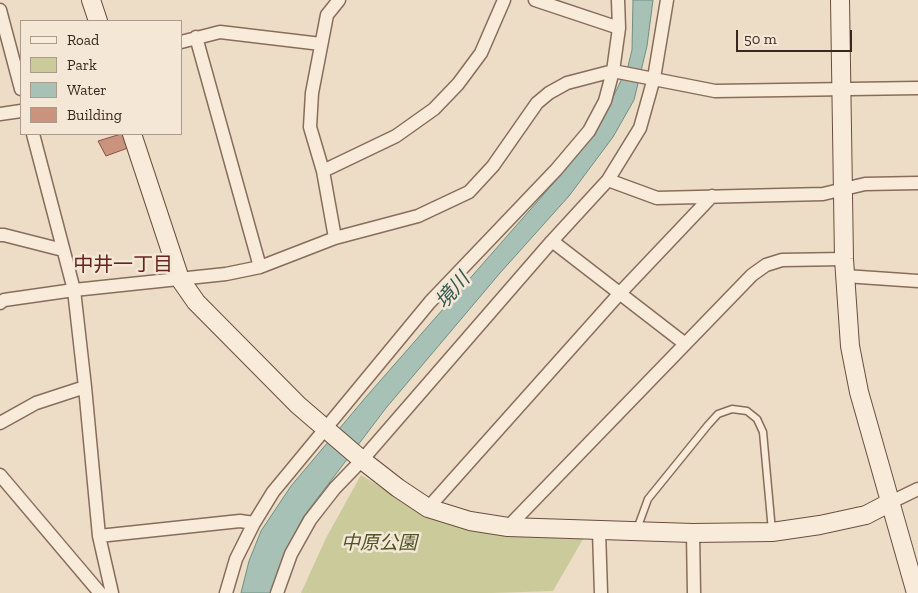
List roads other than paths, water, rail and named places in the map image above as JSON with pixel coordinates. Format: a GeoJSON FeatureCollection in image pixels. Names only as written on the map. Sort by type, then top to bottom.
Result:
{"type":"FeatureCollection","features":[{"type":"Feature","properties":{"kind":"street"},"geometry":{"type":"LineString","coordinates":[[92,0],[98,20]]}},
{"type":"Feature","properties":{"kind":"street"},"geometry":{"type":"LineString","coordinates":[[335,238],[323,171],[310,127],[312,93],[327,15],[339,0]]}},
{"type":"Feature","properties":{"kind":"street"},"geometry":{"type":"LineString","coordinates":[[323,171],[396,136],[434,109],[458,84],[481,53],[504,0]]}},
{"type":"Feature","properties":{"kind":"street"},"geometry":{"type":"LineString","coordinates":[[535,0],[619,28]]}},
{"type":"Feature","properties":{"kind":"street"},"geometry":{"type":"LineString","coordinates":[[226,593],[236,559],[254,523],[274,492],[329,430],[430,302],[556,170],[590,131],[617,72],[618,0]]}},
{"type":"Feature","properties":{"kind":"street"},"geometry":{"type":"LineString","coordinates":[[276,593],[291,554],[310,520],[335,488],[608,180],[640,128],[667,0]]}},
{"type":"Feature","properties":{"kind":"street"},"geometry":{"type":"LineString","coordinates":[[840,0],[845,268],[850,346],[859,392],[916,593]]}},
{"type":"Feature","properties":{"kind":"street"},"geometry":{"type":"LineString","coordinates":[[0,10],[20,85]]}},
{"type":"Feature","properties":{"kind":"street"},"geometry":{"type":"LineString","coordinates":[[182,42],[220,32],[321,44]]}},
{"type":"Feature","properties":{"kind":"street"},"geometry":{"type":"LineString","coordinates":[[196,37],[260,267]]}},
{"type":"Feature","properties":{"kind":"street"},"geometry":{"type":"LineString","coordinates":[[0,303],[4,300],[74,290],[226,274],[260,267],[335,238],[418,216],[469,192],[493,166],[537,102],[567,83],[617,72],[714,91],[918,88]]}},
{"type":"Feature","properties":{"kind":"street"},"geometry":{"type":"LineString","coordinates":[[0,114],[20,111]]}},
{"type":"Feature","properties":{"kind":"street"},"geometry":{"type":"LineString","coordinates":[[33,135],[74,290],[99,536],[112,593]]}},
{"type":"Feature","properties":{"kind":"street"},"geometry":{"type":"LineString","coordinates":[[132,135],[180,278],[196,302],[298,405],[360,458],[398,488],[428,508],[470,521],[508,527],[636,532],[772,532],[820,525],[866,515],[918,489]]}},
{"type":"Feature","properties":{"kind":"street"},"geometry":{"type":"LineString","coordinates":[[608,180],[657,198],[823,194],[865,184],[918,183]]}},
{"type":"Feature","properties":{"kind":"street"},"geometry":{"type":"LineString","coordinates":[[428,508],[620,293],[712,196]]}},
{"type":"Feature","properties":{"kind":"street"},"geometry":{"type":"LineString","coordinates":[[0,235],[63,250]]}},
{"type":"Feature","properties":{"kind":"street"},"geometry":{"type":"LineString","coordinates":[[552,241],[684,343]]}},
{"type":"Feature","properties":{"kind":"street"},"geometry":{"type":"LineString","coordinates":[[508,527],[684,343],[752,274],[766,264],[782,260],[845,268],[918,281]]}},
{"type":"Feature","properties":{"kind":"street"},"geometry":{"type":"LineString","coordinates":[[0,424],[36,403],[85,387]]}},
{"type":"Feature","properties":{"kind":"street"},"geometry":{"type":"LineString","coordinates":[[0,475],[100,593]]}},
{"type":"Feature","properties":{"kind":"street"},"geometry":{"type":"LineString","coordinates":[[99,536],[240,521],[254,523]]}},
{"type":"Feature","properties":{"kind":"street"},"geometry":{"type":"LineString","coordinates":[[599,531],[601,593]]}},
{"type":"Feature","properties":{"kind":"street"},"geometry":{"type":"LineString","coordinates":[[693,533],[694,593]]}},
{"type":"Feature","properties":{"kind":"lane"},"geometry":{"type":"LineString","coordinates":[[636,532],[648,499],[718,414],[732,409],[747,411],[757,419],[763,432],[772,532]]}},
{"type":"Feature","properties":{"kind":"water"},"geometry":{"type":"Polygon","coordinates":[[[633,0],[653,0],[647,46],[634,100],[613,137],[569,196],[500,273],[386,408],[304,516],[288,547],[272,593],[241,593],[249,561],[261,531],[291,486],[366,397],[565,170],[604,116],[628,66],[632,50],[633,0]]]}},
{"type":"Feature","properties":{"kind":"district","name":"中井一丁目"},"geometry":{"type":"Point","coordinates":[123,265]}},
{"type":"Feature","properties":{"kind":"water label","name":"境川"},"geometry":{"type":"Point","coordinates":[453,291]}},
{"type":"Feature","properties":{"kind":"park label","name":"中原公園"},"geometry":{"type":"Point","coordinates":[379,544]}}]}
